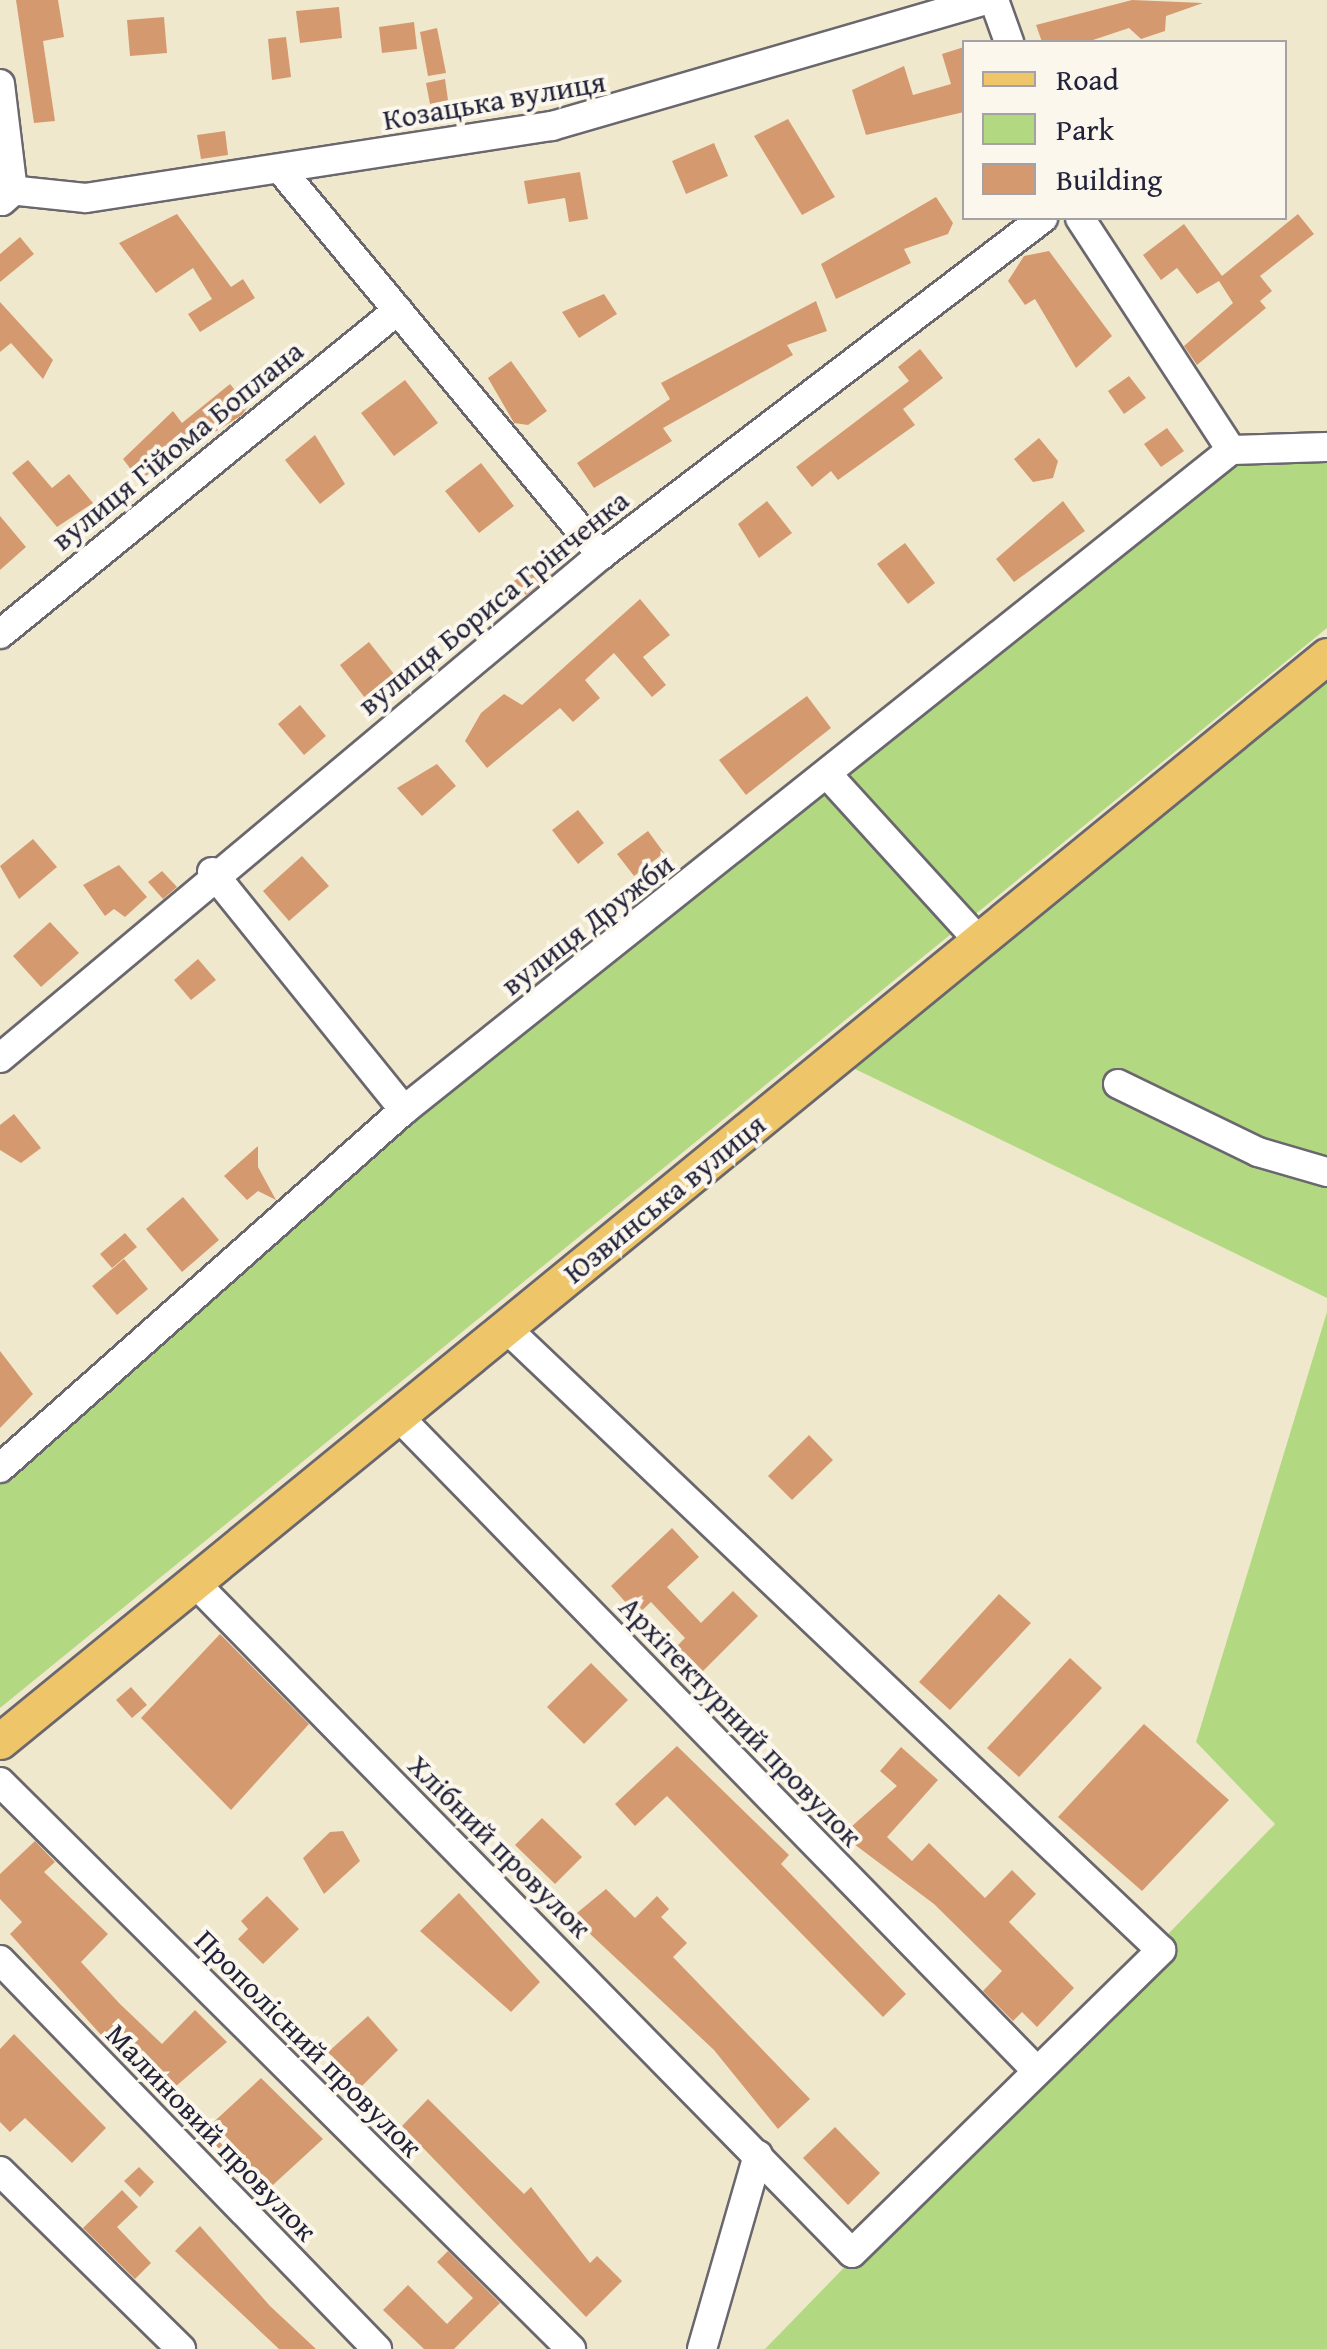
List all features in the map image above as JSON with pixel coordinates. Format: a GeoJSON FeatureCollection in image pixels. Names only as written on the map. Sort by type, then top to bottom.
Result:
{"type":"FeatureCollection","features":[{"type":"Feature","properties":{"kind":"main road","name":"Юзвинська вулиця"},"geometry":{"type":"LineString","coordinates":[[0,1741],[1327,656]]}},
{"type":"Feature","properties":{"kind":"street"},"geometry":{"type":"LineString","coordinates":[[990,0],[1009,40]]}},
{"type":"Feature","properties":{"kind":"street","name":"Козацька вулиця"},"geometry":{"type":"LineString","coordinates":[[4,194],[86,198],[281,170],[622,111],[990,0]]}},
{"type":"Feature","properties":{"kind":"street"},"geometry":{"type":"LineString","coordinates":[[0,84],[4,194]]}},
{"type":"Feature","properties":{"kind":"street"},"geometry":{"type":"LineString","coordinates":[[281,170],[601,555]]}},
{"type":"Feature","properties":{"kind":"street","name":"вулиця Бориса Грінченка"},"geometry":{"type":"LineString","coordinates":[[0,1058],[212,872],[601,555],[1040,220]]}},
{"type":"Feature","properties":{"kind":"street"},"geometry":{"type":"LineString","coordinates":[[1081,220],[1232,450],[1327,447]]}},
{"type":"Feature","properties":{"kind":"street","name":"вулиця Гійома Боплана"},"geometry":{"type":"LineString","coordinates":[[0,634],[398,310]]}},
{"type":"Feature","properties":{"kind":"street","name":"вулиця Дружби"},"geometry":{"type":"LineString","coordinates":[[0,1468],[404,1110],[1232,450]]}},
{"type":"Feature","properties":{"kind":"street"},"geometry":{"type":"LineString","coordinates":[[828,774],[978,940]]}},
{"type":"Feature","properties":{"kind":"street"},"geometry":{"type":"LineString","coordinates":[[212,872],[404,1110]]}},
{"type":"Feature","properties":{"kind":"street"},"geometry":{"type":"LineString","coordinates":[[1118,1084],[1258,1152],[1327,1172]]}},
{"type":"Feature","properties":{"kind":"street"},"geometry":{"type":"LineString","coordinates":[[506,1328],[1161,1950],[1037,2071]]}},
{"type":"Feature","properties":{"kind":"street","name":"Архітектурний провулок"},"geometry":{"type":"LineString","coordinates":[[398,1416],[1037,2071]]}},
{"type":"Feature","properties":{"kind":"street","name":"Хлібний провулок"},"geometry":{"type":"LineString","coordinates":[[195,1583],[852,2254],[1037,2071]]}},
{"type":"Feature","properties":{"kind":"street","name":"Прополісний провулок"},"geometry":{"type":"LineString","coordinates":[[0,1782],[571,2349]]}},
{"type":"Feature","properties":{"kind":"street","name":"Малиновий провулок"},"geometry":{"type":"LineString","coordinates":[[0,1960],[377,2349]]}},
{"type":"Feature","properties":{"kind":"street"},"geometry":{"type":"LineString","coordinates":[[702,2349],[758,2155]]}},
{"type":"Feature","properties":{"kind":"street"},"geometry":{"type":"LineString","coordinates":[[0,2171],[181,2349]]}},
{"type":"Feature","properties":{"kind":"green space"},"geometry":{"type":"Polygon","coordinates":[[[1327,447],[1327,628],[0,1708],[0,1468],[404,1110],[1231,450],[1327,447]]]}},
{"type":"Feature","properties":{"kind":"green space"},"geometry":{"type":"Polygon","coordinates":[[[1327,679],[1327,1298],[853,1068],[1327,679]]]}},
{"type":"Feature","properties":{"kind":"green space"},"geometry":{"type":"Polygon","coordinates":[[[1327,1312],[1327,2349],[765,2349],[1275,1824],[1196,1742],[1327,1312]]]}},
{"type":"Feature","properties":{"kind":"building"},"geometry":{"type":"Polygon","coordinates":[[[16,0],[58,0],[64,37],[43,41],[55,121],[34,123],[16,0]]]}},
{"type":"Feature","properties":{"kind":"building"},"geometry":{"type":"Polygon","coordinates":[[[1132,0],[1203,3],[1166,16],[1165,31],[1141,39],[1129,28],[1093,40],[1041,40],[1036,25],[1132,0]]]}},
{"type":"Feature","properties":{"kind":"building"},"geometry":{"type":"Polygon","coordinates":[[[339,7],[342,38],[300,43],[296,11],[339,7]]]}},
{"type":"Feature","properties":{"kind":"building"},"geometry":{"type":"Polygon","coordinates":[[[164,17],[167,53],[130,56],[127,20],[164,17]]]}},
{"type":"Feature","properties":{"kind":"building"},"geometry":{"type":"Polygon","coordinates":[[[414,22],[417,49],[382,53],[379,27],[414,22]]]}},
{"type":"Feature","properties":{"kind":"building"},"geometry":{"type":"Polygon","coordinates":[[[437,28],[446,73],[428,76],[420,32],[437,28]]]}},
{"type":"Feature","properties":{"kind":"building"},"geometry":{"type":"Polygon","coordinates":[[[286,37],[291,77],[272,80],[268,39],[286,37]]]}},
{"type":"Feature","properties":{"kind":"building"},"geometry":{"type":"Polygon","coordinates":[[[962,48],[962,112],[866,135],[852,90],[904,66],[913,95],[951,84],[942,54],[962,48]]]}},
{"type":"Feature","properties":{"kind":"building"},"geometry":{"type":"Polygon","coordinates":[[[445,79],[448,100],[430,104],[426,83],[445,79]]]}},
{"type":"Feature","properties":{"kind":"building"},"geometry":{"type":"Polygon","coordinates":[[[788,119],[835,197],[802,215],[754,136],[788,119]]]}},
{"type":"Feature","properties":{"kind":"building"},"geometry":{"type":"Polygon","coordinates":[[[225,131],[228,155],[201,159],[197,135],[225,131]]]}},
{"type":"Feature","properties":{"kind":"building"},"geometry":{"type":"Polygon","coordinates":[[[714,143],[728,176],[686,194],[672,161],[714,143]]]}},
{"type":"Feature","properties":{"kind":"building"},"geometry":{"type":"Polygon","coordinates":[[[580,172],[588,219],[569,222],[565,198],[528,204],[524,181],[580,172]]]}},
{"type":"Feature","properties":{"kind":"building"},"geometry":{"type":"Polygon","coordinates":[[[936,197],[953,223],[948,234],[904,249],[911,263],[836,299],[821,264],[936,197]]]}},
{"type":"Feature","properties":{"kind":"building"},"geometry":{"type":"Polygon","coordinates":[[[177,214],[231,287],[243,279],[255,298],[200,332],[188,314],[212,299],[193,268],[156,293],[119,243],[177,214]]]}},
{"type":"Feature","properties":{"kind":"building"},"geometry":{"type":"Polygon","coordinates":[[[1298,214],[1314,234],[1260,276],[1272,291],[1260,301],[1266,308],[1197,365],[1184,346],[1233,303],[1219,281],[1197,294],[1177,268],[1161,280],[1143,255],[1184,224],[1222,276],[1298,214]]]}},
{"type":"Feature","properties":{"kind":"building"},"geometry":{"type":"Polygon","coordinates":[[[20,237],[34,254],[0,282],[0,254],[20,237]]]}},
{"type":"Feature","properties":{"kind":"building"},"geometry":{"type":"Polygon","coordinates":[[[1049,251],[1112,336],[1076,368],[1035,299],[1025,305],[1008,281],[1024,256],[1049,251]]]}},
{"type":"Feature","properties":{"kind":"building"},"geometry":{"type":"Polygon","coordinates":[[[604,294],[617,314],[579,338],[562,312],[604,294]]]}},
{"type":"Feature","properties":{"kind":"building"},"geometry":{"type":"Polygon","coordinates":[[[816,301],[827,331],[787,345],[793,355],[663,428],[672,441],[594,488],[577,463],[670,399],[661,383],[816,301]]]}},
{"type":"Feature","properties":{"kind":"building"},"geometry":{"type":"Polygon","coordinates":[[[0,302],[53,360],[43,379],[11,343],[0,352],[0,302]]]}},
{"type":"Feature","properties":{"kind":"building"},"geometry":{"type":"Polygon","coordinates":[[[920,349],[943,378],[903,409],[915,425],[838,480],[831,471],[812,487],[796,467],[909,381],[898,367],[920,349]]]}},
{"type":"Feature","properties":{"kind":"building"},"geometry":{"type":"Polygon","coordinates":[[[511,361],[547,411],[528,425],[514,423],[488,378],[511,361]]]}},
{"type":"Feature","properties":{"kind":"building"},"geometry":{"type":"Polygon","coordinates":[[[1129,376],[1146,398],[1124,414],[1108,391],[1129,376]]]}},
{"type":"Feature","properties":{"kind":"building"},"geometry":{"type":"Polygon","coordinates":[[[405,380],[438,423],[394,456],[361,413],[405,380]]]}},
{"type":"Feature","properties":{"kind":"building"},"geometry":{"type":"Polygon","coordinates":[[[230,384],[248,406],[242,415],[139,480],[123,459],[173,411],[182,423],[230,384]]]}},
{"type":"Feature","properties":{"kind":"building"},"geometry":{"type":"Polygon","coordinates":[[[1167,428],[1184,451],[1161,467],[1144,444],[1167,428]]]}},
{"type":"Feature","properties":{"kind":"building"},"geometry":{"type":"Polygon","coordinates":[[[315,435],[345,484],[320,504],[285,460],[315,435]]]}},
{"type":"Feature","properties":{"kind":"building"},"geometry":{"type":"Polygon","coordinates":[[[1039,438],[1058,461],[1053,478],[1033,482],[1014,459],[1039,438]]]}},
{"type":"Feature","properties":{"kind":"building"},"geometry":{"type":"Polygon","coordinates":[[[28,460],[52,488],[69,474],[93,503],[57,527],[12,473],[28,460]]]}},
{"type":"Feature","properties":{"kind":"building"},"geometry":{"type":"Polygon","coordinates":[[[481,463],[514,506],[479,533],[445,491],[481,463]]]}},
{"type":"Feature","properties":{"kind":"building"},"geometry":{"type":"Polygon","coordinates":[[[767,501],[792,533],[759,558],[738,524],[767,501]]]}},
{"type":"Feature","properties":{"kind":"building"},"geometry":{"type":"Polygon","coordinates":[[[1063,501],[1085,531],[1014,582],[996,559],[1063,501]]]}},
{"type":"Feature","properties":{"kind":"building"},"geometry":{"type":"Polygon","coordinates":[[[0,516],[26,547],[0,570],[0,516]]]}},
{"type":"Feature","properties":{"kind":"building"},"geometry":{"type":"Polygon","coordinates":[[[905,543],[935,583],[908,604],[877,564],[905,543]]]}},
{"type":"Feature","properties":{"kind":"building"},"geometry":{"type":"Polygon","coordinates":[[[551,550],[563,564],[526,595],[514,581],[551,550]]]}},
{"type":"Feature","properties":{"kind":"building"},"geometry":{"type":"Polygon","coordinates":[[[640,599],[670,635],[643,657],[666,685],[652,697],[614,653],[585,680],[600,698],[573,722],[560,708],[487,768],[465,741],[481,713],[504,694],[522,705],[640,599]]]}},
{"type":"Feature","properties":{"kind":"building"},"geometry":{"type":"Polygon","coordinates":[[[369,642],[401,683],[371,706],[340,665],[369,642]]]}},
{"type":"Feature","properties":{"kind":"building"},"geometry":{"type":"Polygon","coordinates":[[[807,696],[831,728],[746,795],[719,760],[807,696]]]}},
{"type":"Feature","properties":{"kind":"building"},"geometry":{"type":"Polygon","coordinates":[[[300,705],[326,736],[304,755],[278,724],[300,705]]]}},
{"type":"Feature","properties":{"kind":"building"},"geometry":{"type":"Polygon","coordinates":[[[437,764],[456,786],[422,816],[397,788],[437,764]]]}},
{"type":"Feature","properties":{"kind":"building"},"geometry":{"type":"Polygon","coordinates":[[[578,810],[604,843],[578,864],[552,830],[578,810]]]}},
{"type":"Feature","properties":{"kind":"building"},"geometry":{"type":"Polygon","coordinates":[[[648,831],[664,853],[634,876],[617,854],[648,831]]]}},
{"type":"Feature","properties":{"kind":"building"},"geometry":{"type":"Polygon","coordinates":[[[33,839],[57,867],[19,899],[0,866],[33,839]]]}},
{"type":"Feature","properties":{"kind":"building"},"geometry":{"type":"Polygon","coordinates":[[[302,856],[329,886],[289,921],[263,891],[302,856]]]}},
{"type":"Feature","properties":{"kind":"building"},"geometry":{"type":"Polygon","coordinates":[[[119,865],[147,897],[125,917],[114,909],[105,916],[83,885],[119,865]]]}},
{"type":"Feature","properties":{"kind":"building"},"geometry":{"type":"Polygon","coordinates":[[[162,871],[177,887],[163,899],[148,882],[162,871]]]}},
{"type":"Feature","properties":{"kind":"building"},"geometry":{"type":"Polygon","coordinates":[[[50,922],[79,953],[41,987],[13,956],[50,922]]]}},
{"type":"Feature","properties":{"kind":"building"},"geometry":{"type":"Polygon","coordinates":[[[198,959],[216,980],[191,1000],[174,980],[198,959]]]}},
{"type":"Feature","properties":{"kind":"building"},"geometry":{"type":"Polygon","coordinates":[[[14,1114],[41,1148],[21,1163],[0,1150],[0,1125],[14,1114]]]}},
{"type":"Feature","properties":{"kind":"building"},"geometry":{"type":"Polygon","coordinates":[[[258,1146],[258,1167],[276,1200],[258,1191],[247,1200],[224,1176],[258,1146]]]}},
{"type":"Feature","properties":{"kind":"building"},"geometry":{"type":"Polygon","coordinates":[[[183,1197],[219,1240],[182,1272],[146,1229],[183,1197]]]}},
{"type":"Feature","properties":{"kind":"building"},"geometry":{"type":"Polygon","coordinates":[[[125,1233],[137,1247],[112,1268],[100,1254],[125,1233]]]}},
{"type":"Feature","properties":{"kind":"building"},"geometry":{"type":"Polygon","coordinates":[[[124,1259],[148,1289],[117,1315],[92,1286],[124,1259]]]}},
{"type":"Feature","properties":{"kind":"building"},"geometry":{"type":"Polygon","coordinates":[[[0,1351],[33,1394],[0,1428],[0,1351]]]}},
{"type":"Feature","properties":{"kind":"building"},"geometry":{"type":"Polygon","coordinates":[[[809,1435],[833,1460],[792,1500],[768,1476],[809,1435]]]}},
{"type":"Feature","properties":{"kind":"building"},"geometry":{"type":"Polygon","coordinates":[[[672,1528],[699,1557],[667,1587],[701,1623],[733,1591],[758,1616],[697,1677],[672,1651],[685,1638],[651,1602],[637,1615],[611,1586],[672,1528]]]}},
{"type":"Feature","properties":{"kind":"building"},"geometry":{"type":"Polygon","coordinates":[[[999,1594],[1031,1623],[950,1710],[919,1682],[999,1594]]]}},
{"type":"Feature","properties":{"kind":"building"},"geometry":{"type":"Polygon","coordinates":[[[220,1634],[309,1724],[231,1810],[141,1718],[220,1634]]]}},
{"type":"Feature","properties":{"kind":"building"},"geometry":{"type":"Polygon","coordinates":[[[1070,1658],[1102,1688],[1019,1777],[987,1748],[1070,1658]]]}},
{"type":"Feature","properties":{"kind":"building"},"geometry":{"type":"Polygon","coordinates":[[[591,1663],[628,1700],[584,1744],[547,1707],[591,1663]]]}},
{"type":"Feature","properties":{"kind":"building"},"geometry":{"type":"Polygon","coordinates":[[[131,1687],[147,1705],[132,1718],[116,1700],[131,1687]]]}},
{"type":"Feature","properties":{"kind":"building"},"geometry":{"type":"Polygon","coordinates":[[[1144,1724],[1229,1800],[1142,1891],[1058,1817],[1144,1724]]]}},
{"type":"Feature","properties":{"kind":"building"},"geometry":{"type":"Polygon","coordinates":[[[677,1746],[789,1855],[781,1864],[906,1994],[883,2017],[667,1796],[635,1826],[615,1804],[677,1746]]]}},
{"type":"Feature","properties":{"kind":"building"},"geometry":{"type":"Polygon","coordinates":[[[901,1747],[938,1780],[887,1837],[912,1861],[929,1843],[985,1898],[1012,1870],[1036,1894],[1009,1922],[1074,1988],[1037,2027],[1022,2012],[1013,2021],[983,1991],[1002,1971],[934,1904],[842,1835],[897,1786],[880,1771],[901,1747]]]}},
{"type":"Feature","properties":{"kind":"building"},"geometry":{"type":"Polygon","coordinates":[[[542,1818],[582,1857],[555,1884],[515,1845],[542,1818]]]}},
{"type":"Feature","properties":{"kind":"building"},"geometry":{"type":"Polygon","coordinates":[[[343,1831],[360,1861],[324,1894],[303,1858],[330,1832],[343,1831]]]}},
{"type":"Feature","properties":{"kind":"building"},"geometry":{"type":"Polygon","coordinates":[[[35,1841],[55,1862],[44,1872],[108,1934],[81,1962],[120,2004],[162,2044],[195,2010],[227,2042],[175,2087],[166,2077],[158,2084],[117,2041],[112,2047],[10,1934],[22,1922],[0,1899],[0,1874],[35,1841]]]}},
{"type":"Feature","properties":{"kind":"building"},"geometry":{"type":"Polygon","coordinates":[[[606,1889],[635,1918],[657,1896],[669,1909],[661,1917],[687,1943],[673,1957],[810,2099],[778,2129],[714,2050],[572,1917],[606,1889]]]}},
{"type":"Feature","properties":{"kind":"building"},"geometry":{"type":"Polygon","coordinates":[[[459,1893],[540,1982],[511,2012],[420,1931],[459,1893]]]}},
{"type":"Feature","properties":{"kind":"building"},"geometry":{"type":"Polygon","coordinates":[[[267,1896],[299,1929],[263,1964],[238,1939],[248,1929],[241,1921],[267,1896]]]}},
{"type":"Feature","properties":{"kind":"building"},"geometry":{"type":"Polygon","coordinates":[[[368,2016],[398,2050],[360,2088],[327,2053],[368,2016]]]}},
{"type":"Feature","properties":{"kind":"building"},"geometry":{"type":"Polygon","coordinates":[[[14,2034],[106,2128],[72,2163],[25,2118],[10,2132],[0,2122],[0,2049],[14,2034]]]}},
{"type":"Feature","properties":{"kind":"building"},"geometry":{"type":"Polygon","coordinates":[[[261,2078],[323,2139],[262,2195],[203,2132],[261,2078]]]}},
{"type":"Feature","properties":{"kind":"building"},"geometry":{"type":"Polygon","coordinates":[[[428,2099],[524,2194],[531,2187],[590,2263],[597,2256],[622,2281],[586,2317],[402,2126],[428,2099]]]}},
{"type":"Feature","properties":{"kind":"building"},"geometry":{"type":"Polygon","coordinates":[[[835,2127],[880,2173],[848,2205],[803,2158],[835,2127]]]}},
{"type":"Feature","properties":{"kind":"building"},"geometry":{"type":"Polygon","coordinates":[[[139,2167],[154,2182],[140,2197],[124,2181],[139,2167]]]}},
{"type":"Feature","properties":{"kind":"building"},"geometry":{"type":"Polygon","coordinates":[[[122,2190],[138,2207],[117,2227],[151,2263],[135,2279],[83,2228],[122,2190]]]}},
{"type":"Feature","properties":{"kind":"building"},"geometry":{"type":"Polygon","coordinates":[[[200,2226],[270,2306],[316,2349],[279,2349],[175,2251],[200,2226]]]}},
{"type":"Feature","properties":{"kind":"building"},"geometry":{"type":"Polygon","coordinates":[[[448,2251],[500,2303],[454,2349],[424,2349],[383,2310],[408,2285],[447,2324],[473,2298],[437,2262],[448,2251]]]}}]}
